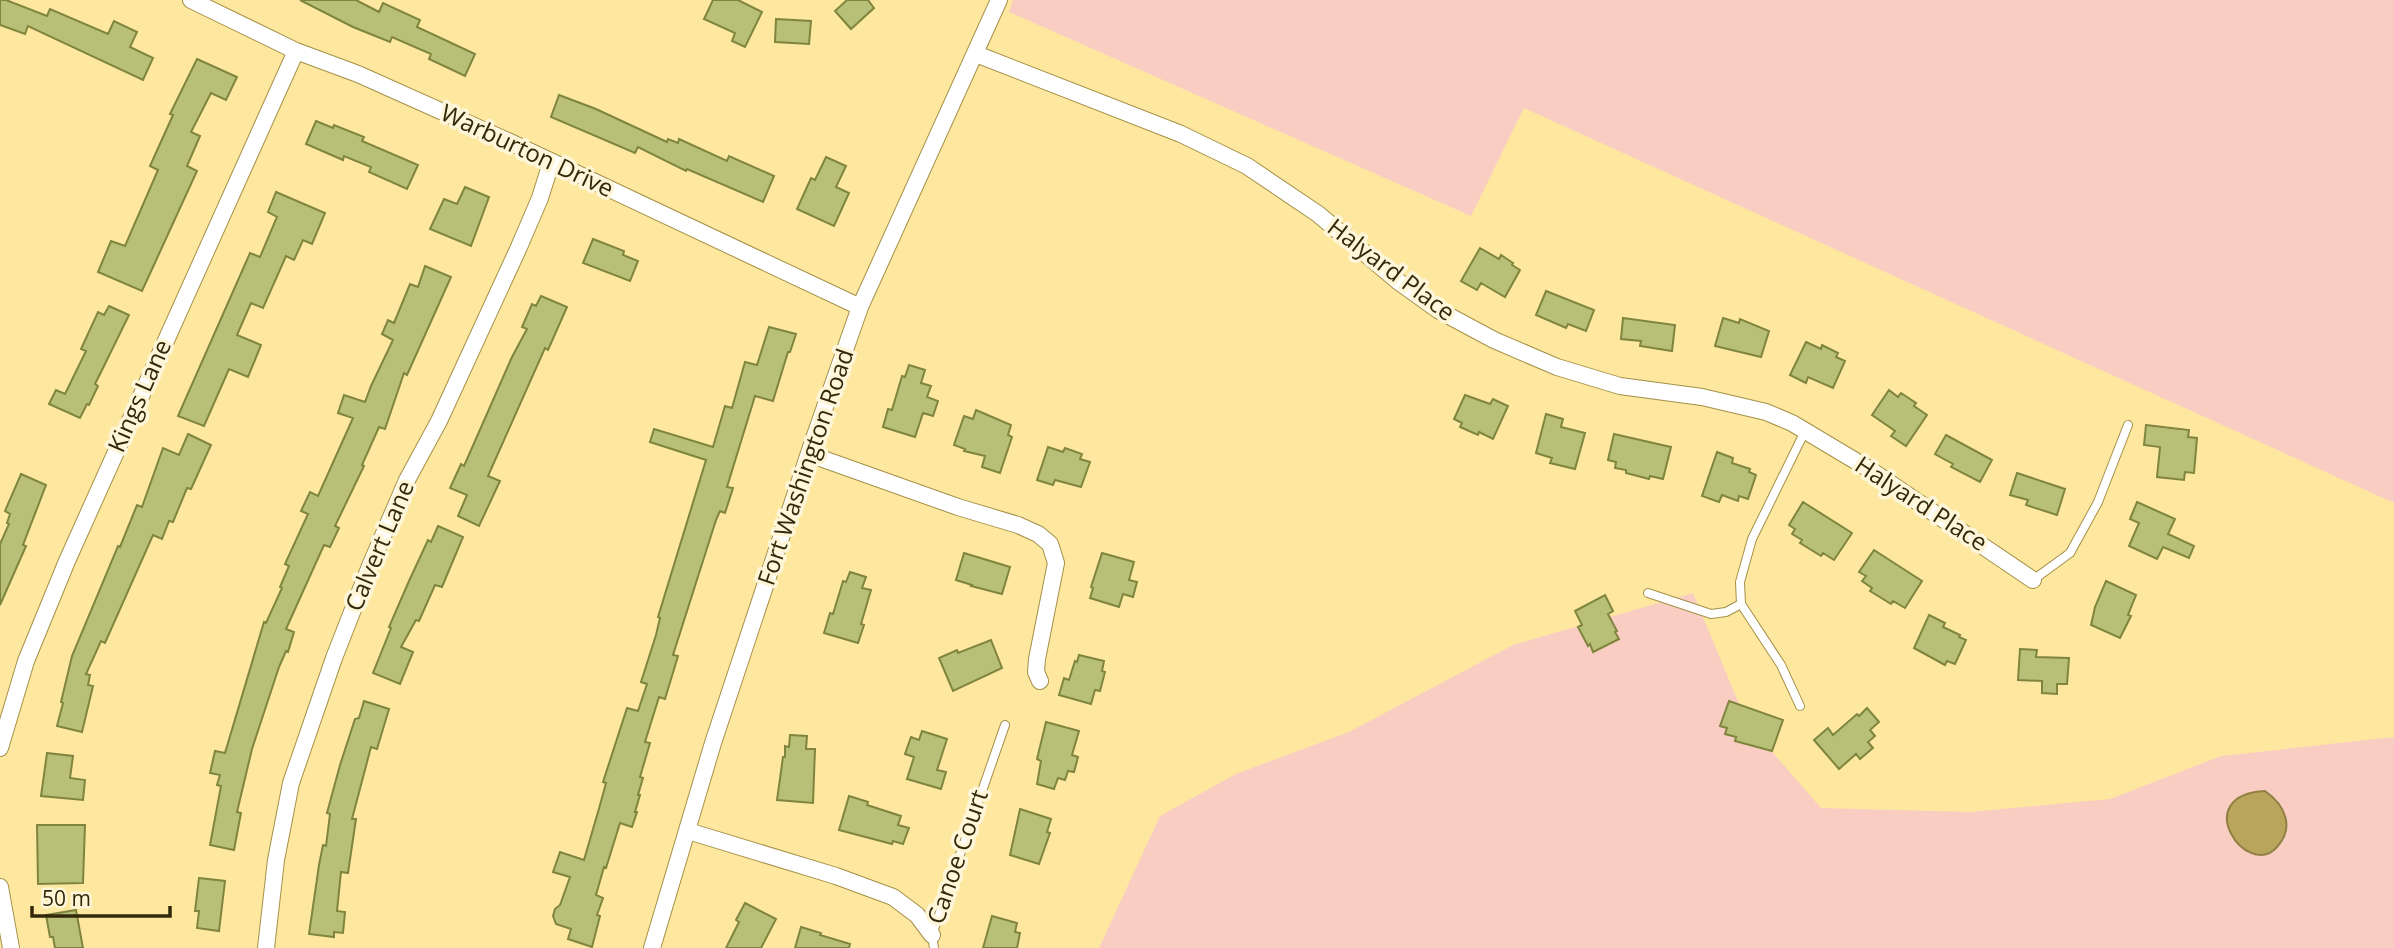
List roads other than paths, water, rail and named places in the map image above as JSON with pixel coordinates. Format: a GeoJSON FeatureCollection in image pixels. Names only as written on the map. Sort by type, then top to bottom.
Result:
{"type":"FeatureCollection","features":[{"type":"Feature","properties":{"kind":"street","name":"Warburton Drive"},"geometry":{"type":"LineString","coordinates":[[191,0],[296,51],[418,100],[860,307]]}},
{"type":"Feature","properties":{"kind":"street","name":"Fort Washington Road"},"geometry":{"type":"LineString","coordinates":[[652,948],[713,743],[860,307],[999,0]]}},
{"type":"Feature","properties":{"kind":"street","name":"Kings Lane"},"geometry":{"type":"LineString","coordinates":[[0,748],[26,661],[67,561],[296,51]]}},
{"type":"Feature","properties":{"kind":"street","name":"Halyard Place"},"geometry":{"type":"LineString","coordinates":[[976,54],[1181,134],[1247,166],[1318,214],[1399,282],[1438,310],[1494,340],[1557,368],[1593,379],[1620,386],[1702,397],[1766,412],[1805,431],[1892,484],[2033,580]]}},
{"type":"Feature","properties":{"kind":"street","name":"Calvert Lane"},"geometry":{"type":"LineString","coordinates":[[266,948],[275,860],[291,783],[329,671],[407,480],[456,386],[540,198],[551,163]]}},
{"type":"Feature","properties":{"kind":"street"},"geometry":{"type":"LineString","coordinates":[[809,454],[958,507],[1018,525],[1038,534],[1050,544],[1056,563],[1038,649],[1036,672],[1040,681]]}},
{"type":"Feature","properties":{"kind":"street","name":"Canoe Court"},"geometry":{"type":"LineString","coordinates":[[688,831],[836,876],[893,897],[917,915],[933,941]]}},
{"type":"Feature","properties":{"kind":"street"},"geometry":{"type":"LineString","coordinates":[[0,887],[11,948]]}},
{"type":"Feature","properties":{"kind":"lane"},"geometry":{"type":"LineString","coordinates":[[2033,580],[2070,553],[2098,502],[2128,425]]}},
{"type":"Feature","properties":{"kind":"lane"},"geometry":{"type":"LineString","coordinates":[[1800,706],[1781,665],[1741,604],[1740,582],[1752,539],[1805,431]]}},
{"type":"Feature","properties":{"kind":"lane"},"geometry":{"type":"LineString","coordinates":[[1648,593],[1712,614],[1726,612],[1741,604]]}},
{"type":"Feature","properties":{"kind":"lane","name":"Canoe Court"},"geometry":{"type":"LineString","coordinates":[[933,941],[1005,725]]}}]}
